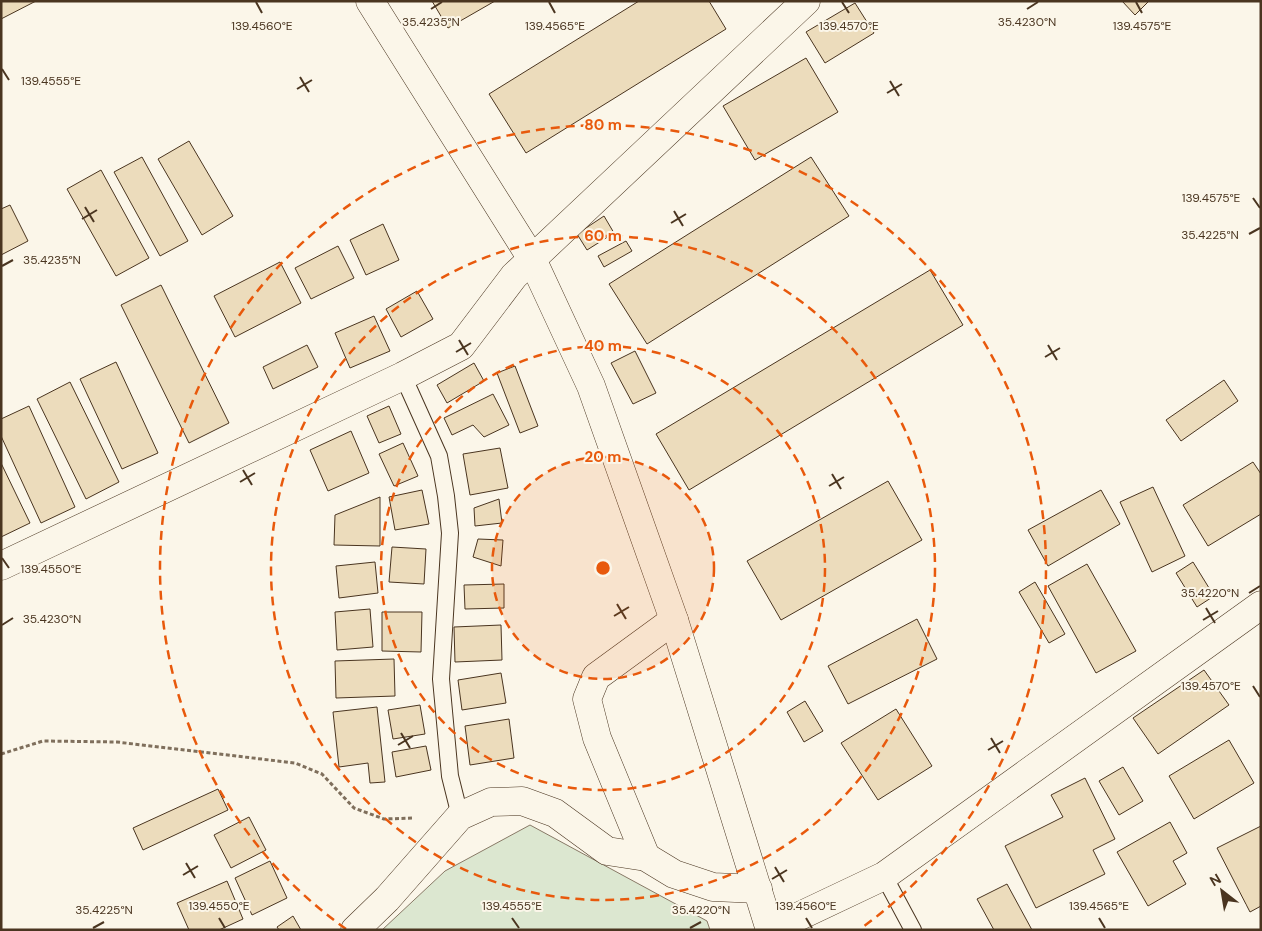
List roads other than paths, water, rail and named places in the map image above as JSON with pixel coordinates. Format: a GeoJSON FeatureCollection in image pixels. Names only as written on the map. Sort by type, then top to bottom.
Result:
{"type":"FeatureCollection","features":[{"type":"Feature","properties":{"kind":"street"},"geometry":{"type":"LineString","coordinates":[[370,1],[532,259],[591,386],[674,620],[770,930],[884,876],[1261,605]]}},
{"type":"Feature","properties":{"kind":"street"},"geometry":{"type":"LineString","coordinates":[[1,566],[402,376],[461,346],[514,276],[806,1]]}},
{"type":"Feature","properties":{"kind":"street"},"geometry":{"type":"LineString","coordinates":[[646,857],[597,738],[587,699],[596,677],[674,620]]}},
{"type":"Feature","properties":{"kind":"street"},"geometry":{"type":"LineString","coordinates":[[355,930],[387,899],[460,816],[491,802],[522,801],[555,813],[606,851],[646,857],[674,874],[713,887],[758,889]]}},
{"type":"Feature","properties":{"kind":"lane"},"geometry":{"type":"LineString","coordinates":[[402,376],[439,456],[446,496],[450,534],[441,679],[450,776],[460,816]]}},
{"type":"Feature","properties":{"kind":"lane"},"geometry":{"type":"LineString","coordinates":[[884,876],[913,930]]}}]}
